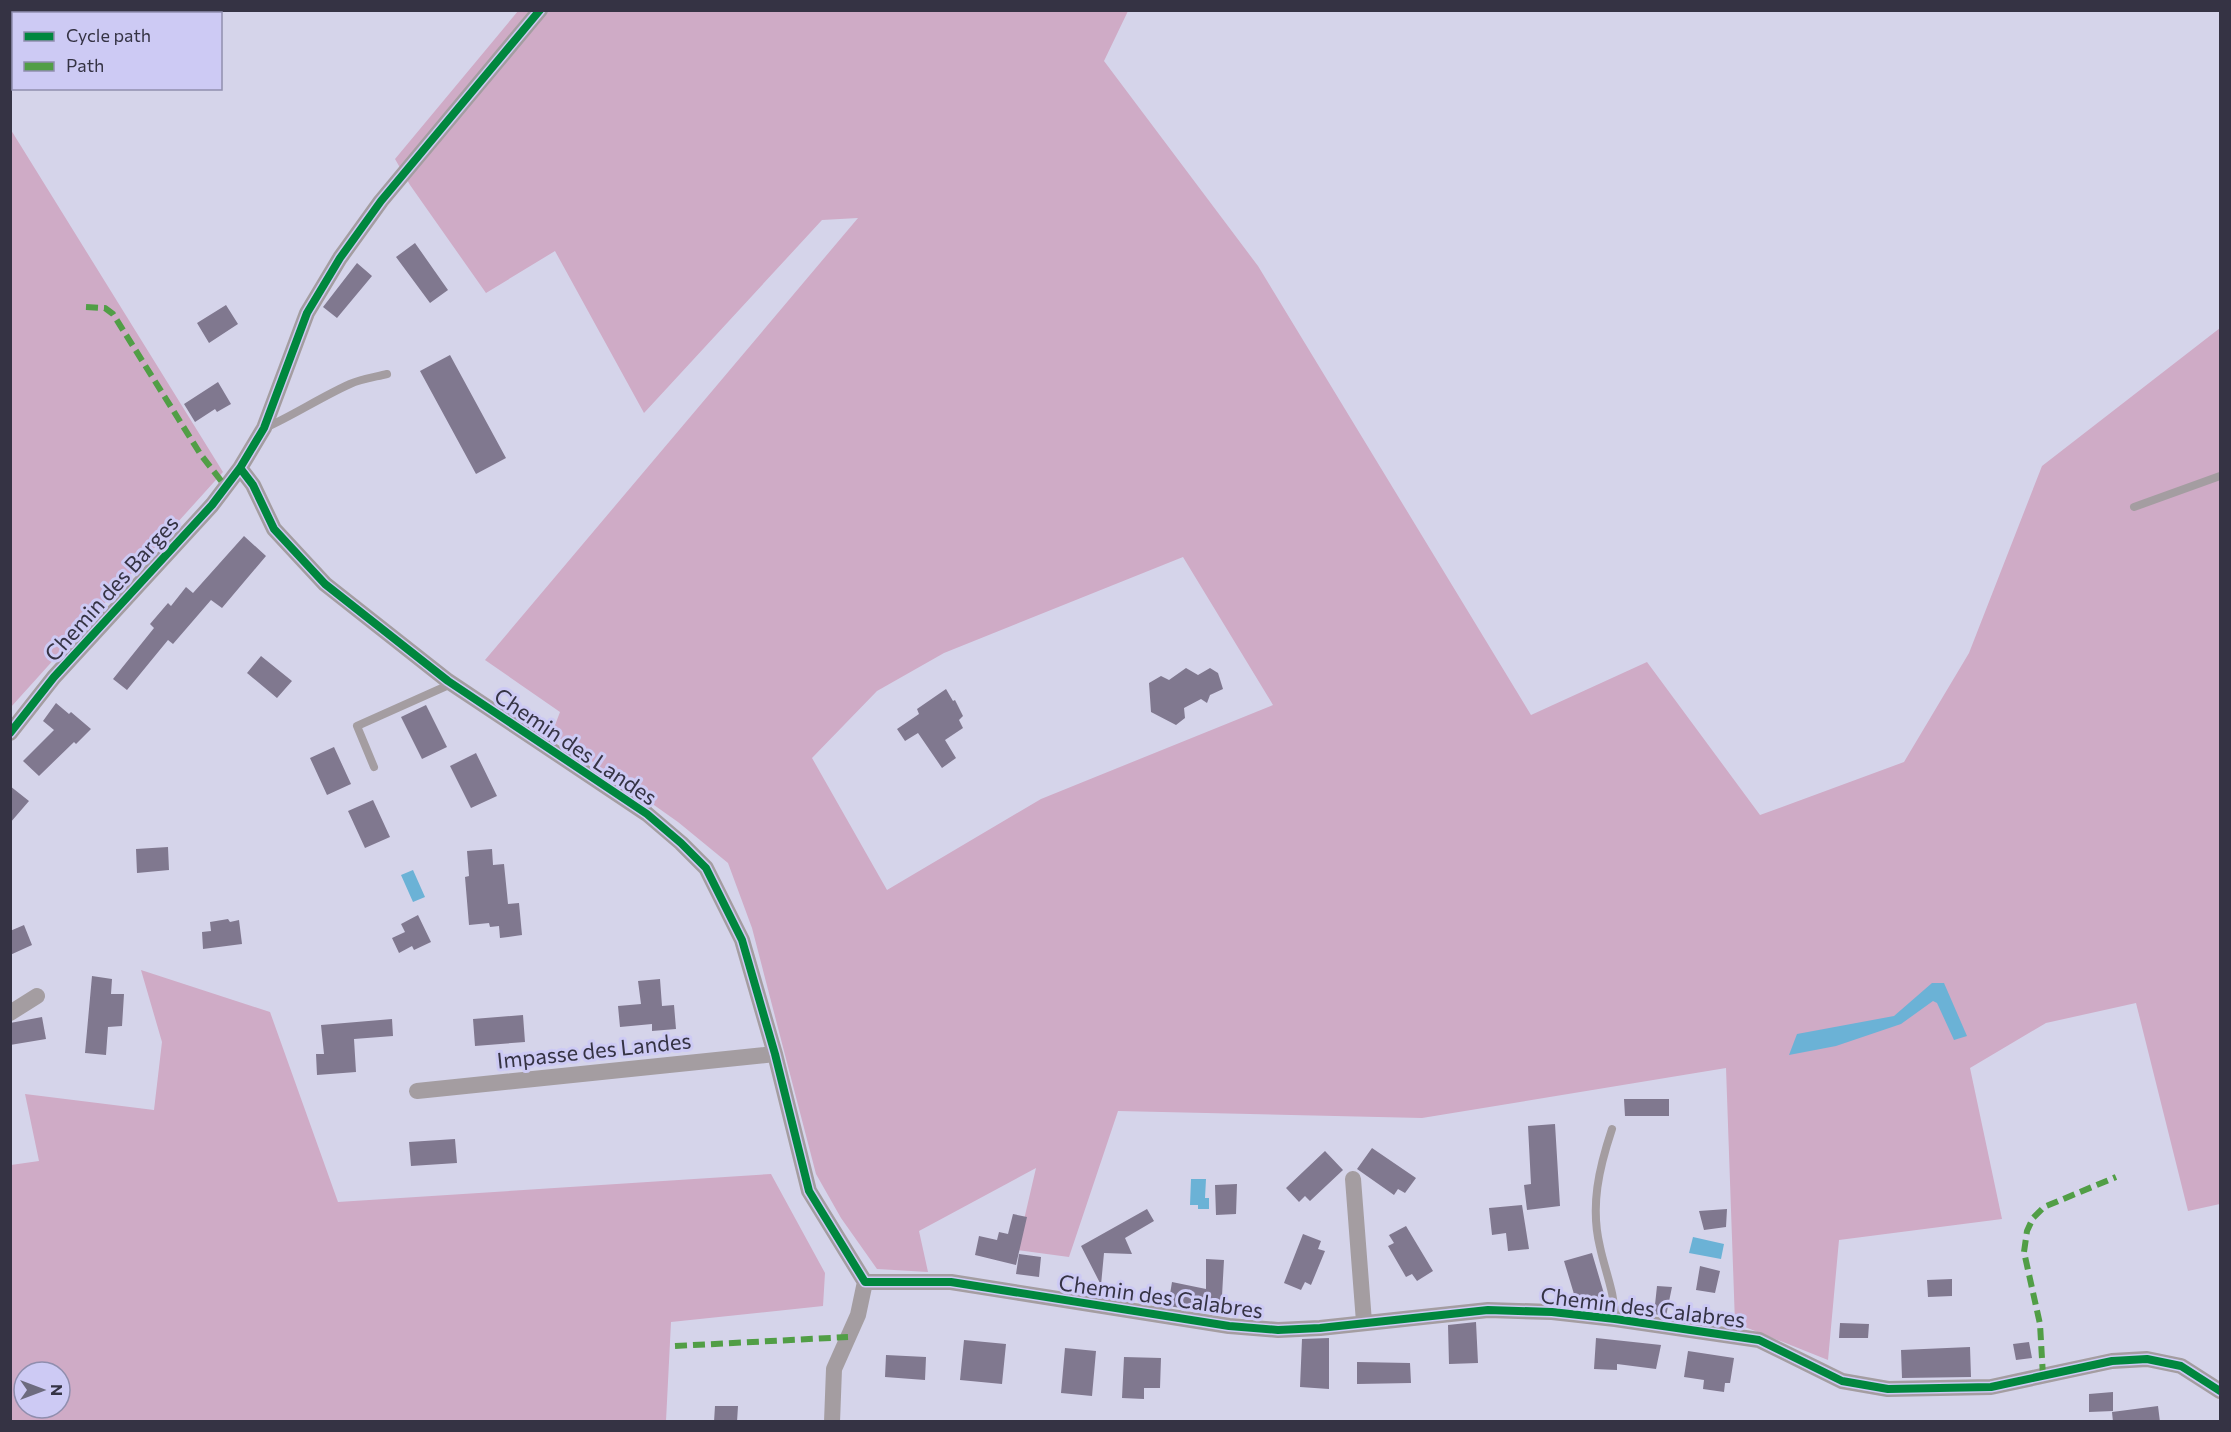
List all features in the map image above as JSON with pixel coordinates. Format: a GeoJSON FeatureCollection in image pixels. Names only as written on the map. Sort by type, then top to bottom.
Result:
{"type":"FeatureCollection","features":[{"type":"Feature","properties":{"kind":"street","name":"Chemin des Barges"},"geometry":{"type":"LineString","coordinates":[[10,734],[54,677],[212,505],[240,468],[264,428],[307,313],[340,258],[381,201],[540,10]]}},
{"type":"Feature","properties":{"kind":"street","name":"Chemin des Landes"},"geometry":{"type":"LineString","coordinates":[[240,468],[253,485],[274,529],[325,584],[451,684],[647,814],[706,868],[742,940],[775,1054],[809,1191],[865,1282]]}},
{"type":"Feature","properties":{"kind":"street"},"geometry":{"type":"LineString","coordinates":[[10,1013],[37,996]]}},
{"type":"Feature","properties":{"kind":"street","name":"Impasse des Landes"},"geometry":{"type":"LineString","coordinates":[[417,1090],[775,1054]]}},
{"type":"Feature","properties":{"kind":"street"},"geometry":{"type":"LineString","coordinates":[[1353,1179],[1364,1322]]}},
{"type":"Feature","properties":{"kind":"street"},"geometry":{"type":"LineString","coordinates":[[832,1422],[834,1369],[858,1315],[865,1282]]}},
{"type":"Feature","properties":{"kind":"street","name":"Chemin des Calabres"},"geometry":{"type":"LineString","coordinates":[[865,1282],[951,1282],[1229,1326],[1268,1329],[1320,1328],[1488,1310],[1529,1310],[1615,1319],[1759,1340],[1842,1381],[1888,1389],[1991,1387],[2112,1361],[2147,1359],[2181,1366],[2220,1391]]}},
{"type":"Feature","properties":{"kind":"lane"},"geometry":{"type":"LineString","coordinates":[[264,428],[290,417],[353,382],[387,374]]}},
{"type":"Feature","properties":{"kind":"lane"},"geometry":{"type":"LineString","coordinates":[[2134,507],[2220,476]]}},
{"type":"Feature","properties":{"kind":"lane"},"geometry":{"type":"LineString","coordinates":[[374,767],[357,726],[451,684]]}},
{"type":"Feature","properties":{"kind":"lane"},"geometry":{"type":"LineString","coordinates":[[1612,1129],[1600,1164],[1596,1194],[1596,1223],[1615,1304],[1615,1319]]}},
{"type":"Feature","properties":{"kind":"shaded area"},"geometry":{"type":"Polygon","coordinates":[[[518,11],[1128,11],[1104,61],[1258,266],[1531,715],[1647,662],[1760,815],[1904,762],[1969,653],[2042,466],[2220,328],[2220,1204],[2188,1211],[2136,1003],[2046,1023],[1970,1068],[2002,1219],[1839,1240],[1828,1360],[1735,1323],[1726,1068],[1422,1118],[1118,1111],[1069,1257],[1017,1250],[1036,1168],[919,1231],[928,1272],[877,1269],[841,1218],[816,1174],[752,928],[728,863],[678,822],[552,733],[560,712],[485,660],[858,218],[822,220],[644,413],[555,251],[486,293],[410,185],[395,159],[518,11]],[[1183,557],[944,653],[877,691],[812,758],[887,890],[1041,799],[1273,705],[1183,557]]]}},
{"type":"Feature","properties":{"kind":"shaded area"},"geometry":{"type":"Polygon","coordinates":[[[11,130],[223,472],[11,707],[11,130]]]}},
{"type":"Feature","properties":{"kind":"shaded area"},"geometry":{"type":"Polygon","coordinates":[[[141,970],[270,1012],[338,1202],[771,1174],[825,1273],[823,1306],[671,1322],[666,1421],[11,1421],[11,1165],[39,1161],[25,1094],[154,1110],[162,1042],[141,970]]]}},
{"type":"Feature","properties":{"kind":"water"},"geometry":{"type":"Polygon","coordinates":[[[413,870],[425,897],[413,902],[401,875],[413,870]]]}},
{"type":"Feature","properties":{"kind":"water"},"geometry":{"type":"Polygon","coordinates":[[[1932,983],[1944,983],[1967,1036],[1954,1040],[1937,1003],[1933,1001],[1901,1024],[1836,1046],[1789,1055],[1797,1034],[1894,1016],[1932,983]]]}},
{"type":"Feature","properties":{"kind":"water"},"geometry":{"type":"Polygon","coordinates":[[[1191,1179],[1206,1179],[1205,1198],[1209,1198],[1209,1209],[1198,1209],[1198,1205],[1190,1205],[1191,1179]]]}},
{"type":"Feature","properties":{"kind":"water"},"geometry":{"type":"Polygon","coordinates":[[[1693,1237],[1724,1244],[1721,1259],[1689,1253],[1693,1237]]]}},
{"type":"Feature","properties":{"kind":"building"},"geometry":{"type":"Polygon","coordinates":[[[415,243],[448,290],[430,303],[396,257],[415,243]]]}},
{"type":"Feature","properties":{"kind":"building"},"geometry":{"type":"Polygon","coordinates":[[[357,263],[372,276],[337,318],[323,307],[357,263]]]}},
{"type":"Feature","properties":{"kind":"building"},"geometry":{"type":"Polygon","coordinates":[[[226,305],[238,324],[209,343],[197,323],[226,305]]]}},
{"type":"Feature","properties":{"kind":"building"},"geometry":{"type":"Polygon","coordinates":[[[450,355],[506,458],[476,474],[420,371],[450,355]]]}},
{"type":"Feature","properties":{"kind":"building"},"geometry":{"type":"Polygon","coordinates":[[[218,382],[231,404],[217,412],[215,409],[195,422],[184,404],[218,382]]]}},
{"type":"Feature","properties":{"kind":"building"},"geometry":{"type":"Polygon","coordinates":[[[244,536],[266,556],[222,608],[211,600],[173,644],[168,640],[127,690],[113,679],[154,628],[150,624],[168,603],[171,606],[186,587],[193,593],[244,536]]]}},
{"type":"Feature","properties":{"kind":"building"},"geometry":{"type":"Polygon","coordinates":[[[261,656],[292,681],[277,698],[247,673],[261,656]]]}},
{"type":"Feature","properties":{"kind":"building"},"geometry":{"type":"Polygon","coordinates":[[[1186,668],[1198,675],[1210,668],[1218,673],[1223,689],[1210,695],[1207,703],[1201,699],[1184,708],[1185,718],[1176,725],[1151,712],[1149,683],[1161,676],[1169,680],[1186,668]]]}},
{"type":"Feature","properties":{"kind":"building"},"geometry":{"type":"Polygon","coordinates":[[[946,689],[963,716],[959,720],[963,728],[945,740],[956,758],[942,768],[918,733],[905,741],[897,729],[919,714],[917,709],[946,689]]]}},
{"type":"Feature","properties":{"kind":"building"},"geometry":{"type":"Polygon","coordinates":[[[56,703],[91,729],[39,776],[23,761],[54,730],[43,721],[56,703]]]}},
{"type":"Feature","properties":{"kind":"building"},"geometry":{"type":"Polygon","coordinates":[[[426,705],[447,747],[422,759],[401,717],[426,705]]]}},
{"type":"Feature","properties":{"kind":"building"},"geometry":{"type":"Polygon","coordinates":[[[334,747],[351,784],[327,795],[310,758],[334,747]]]}},
{"type":"Feature","properties":{"kind":"building"},"geometry":{"type":"Polygon","coordinates":[[[476,753],[497,796],[471,808],[450,766],[476,753]]]}},
{"type":"Feature","properties":{"kind":"building"},"geometry":{"type":"Polygon","coordinates":[[[10,786],[29,801],[10,823],[10,786]]]}},
{"type":"Feature","properties":{"kind":"building"},"geometry":{"type":"Polygon","coordinates":[[[373,800],[390,837],[365,848],[348,811],[373,800]]]}},
{"type":"Feature","properties":{"kind":"building"},"geometry":{"type":"Polygon","coordinates":[[[168,847],[169,870],[137,873],[136,849],[168,847]]]}},
{"type":"Feature","properties":{"kind":"building"},"geometry":{"type":"Polygon","coordinates":[[[492,849],[493,865],[504,864],[508,904],[519,903],[522,935],[500,938],[499,926],[490,927],[489,923],[469,925],[465,877],[469,876],[467,851],[492,849]]]}},
{"type":"Feature","properties":{"kind":"building"},"geometry":{"type":"Polygon","coordinates":[[[418,915],[431,942],[414,950],[412,946],[399,953],[392,938],[405,932],[401,924],[418,915]]]}},
{"type":"Feature","properties":{"kind":"building"},"geometry":{"type":"Polygon","coordinates":[[[228,919],[230,922],[239,920],[242,944],[203,949],[202,932],[211,931],[210,922],[228,919]]]}},
{"type":"Feature","properties":{"kind":"building"},"geometry":{"type":"Polygon","coordinates":[[[24,925],[32,945],[10,955],[10,931],[24,925]]]}},
{"type":"Feature","properties":{"kind":"building"},"geometry":{"type":"Polygon","coordinates":[[[92,976],[112,979],[111,994],[124,994],[122,1026],[108,1027],[106,1055],[85,1053],[92,976]]]}},
{"type":"Feature","properties":{"kind":"building"},"geometry":{"type":"Polygon","coordinates":[[[660,979],[662,1006],[674,1005],[676,1029],[652,1031],[652,1024],[620,1027],[618,1006],[641,1004],[638,981],[660,979]]]}},
{"type":"Feature","properties":{"kind":"building"},"geometry":{"type":"Polygon","coordinates":[[[523,1015],[525,1042],[475,1046],[473,1019],[523,1015]]]}},
{"type":"Feature","properties":{"kind":"building"},"geometry":{"type":"Polygon","coordinates":[[[42,1017],[46,1039],[10,1045],[10,1023],[42,1017]]]}},
{"type":"Feature","properties":{"kind":"building"},"geometry":{"type":"Polygon","coordinates":[[[392,1019],[393,1036],[354,1039],[356,1072],[317,1075],[316,1054],[324,1054],[321,1025],[392,1019]]]}},
{"type":"Feature","properties":{"kind":"building"},"geometry":{"type":"Polygon","coordinates":[[[1624,1099],[1669,1099],[1669,1116],[1625,1116],[1624,1099]]]}},
{"type":"Feature","properties":{"kind":"building"},"geometry":{"type":"Polygon","coordinates":[[[1555,1124],[1560,1206],[1527,1210],[1524,1185],[1531,1184],[1528,1126],[1555,1124]]]}},
{"type":"Feature","properties":{"kind":"building"},"geometry":{"type":"Polygon","coordinates":[[[455,1139],[457,1163],[411,1166],[409,1142],[455,1139]]]}},
{"type":"Feature","properties":{"kind":"building"},"geometry":{"type":"Polygon","coordinates":[[[1372,1148],[1416,1178],[1405,1193],[1398,1189],[1394,1195],[1357,1169],[1372,1148]]]}},
{"type":"Feature","properties":{"kind":"building"},"geometry":{"type":"Polygon","coordinates":[[[1325,1151],[1343,1170],[1310,1201],[1305,1196],[1299,1202],[1286,1188],[1325,1151]]]}},
{"type":"Feature","properties":{"kind":"building"},"geometry":{"type":"Polygon","coordinates":[[[1237,1184],[1236,1214],[1216,1215],[1215,1185],[1237,1184]]]}},
{"type":"Feature","properties":{"kind":"building"},"geometry":{"type":"Polygon","coordinates":[[[1522,1205],[1529,1249],[1508,1251],[1506,1233],[1492,1235],[1489,1208],[1522,1205]]]}},
{"type":"Feature","properties":{"kind":"building"},"geometry":{"type":"Polygon","coordinates":[[[1147,1209],[1154,1221],[1125,1238],[1132,1254],[1104,1253],[1101,1285],[1081,1246],[1147,1209]]]}},
{"type":"Feature","properties":{"kind":"building"},"geometry":{"type":"Polygon","coordinates":[[[1727,1209],[1726,1227],[1704,1230],[1699,1211],[1727,1209]]]}},
{"type":"Feature","properties":{"kind":"building"},"geometry":{"type":"Polygon","coordinates":[[[1013,1214],[1027,1217],[1016,1265],[975,1255],[979,1236],[997,1240],[999,1232],[1008,1234],[1013,1214]]]}},
{"type":"Feature","properties":{"kind":"building"},"geometry":{"type":"Polygon","coordinates":[[[1406,1226],[1433,1271],[1417,1281],[1412,1274],[1406,1277],[1388,1246],[1394,1243],[1389,1235],[1406,1226]]]}},
{"type":"Feature","properties":{"kind":"building"},"geometry":{"type":"Polygon","coordinates":[[[1303,1234],[1321,1241],[1318,1249],[1325,1251],[1311,1285],[1305,1282],[1301,1290],[1284,1283],[1303,1234]]]}},
{"type":"Feature","properties":{"kind":"building"},"geometry":{"type":"Polygon","coordinates":[[[1592,1253],[1605,1297],[1577,1304],[1564,1261],[1592,1253]]]}},
{"type":"Feature","properties":{"kind":"building"},"geometry":{"type":"Polygon","coordinates":[[[1019,1254],[1041,1257],[1039,1277],[1016,1274],[1019,1254]]]}},
{"type":"Feature","properties":{"kind":"building"},"geometry":{"type":"Polygon","coordinates":[[[1206,1259],[1224,1260],[1221,1314],[1168,1306],[1172,1282],[1206,1289],[1206,1259]]]}},
{"type":"Feature","properties":{"kind":"building"},"geometry":{"type":"Polygon","coordinates":[[[1700,1266],[1720,1271],[1715,1293],[1696,1290],[1700,1266]]]}},
{"type":"Feature","properties":{"kind":"building"},"geometry":{"type":"Polygon","coordinates":[[[1952,1279],[1952,1296],[1928,1297],[1927,1280],[1952,1279]]]}},
{"type":"Feature","properties":{"kind":"building"},"geometry":{"type":"Polygon","coordinates":[[[1657,1286],[1672,1287],[1666,1316],[1654,1314],[1657,1286]]]}},
{"type":"Feature","properties":{"kind":"building"},"geometry":{"type":"Polygon","coordinates":[[[1476,1322],[1478,1363],[1449,1364],[1448,1325],[1476,1322]]]}},
{"type":"Feature","properties":{"kind":"building"},"geometry":{"type":"Polygon","coordinates":[[[1840,1323],[1869,1324],[1868,1338],[1839,1338],[1840,1323]]]}},
{"type":"Feature","properties":{"kind":"building"},"geometry":{"type":"Polygon","coordinates":[[[1329,1338],[1329,1389],[1300,1387],[1302,1339],[1329,1338]]]}},
{"type":"Feature","properties":{"kind":"building"},"geometry":{"type":"Polygon","coordinates":[[[1596,1338],[1661,1345],[1656,1369],[1617,1364],[1617,1370],[1594,1369],[1596,1338]]]}},
{"type":"Feature","properties":{"kind":"building"},"geometry":{"type":"Polygon","coordinates":[[[964,1340],[1006,1344],[1002,1384],[960,1380],[964,1340]]]}},
{"type":"Feature","properties":{"kind":"building"},"geometry":{"type":"Polygon","coordinates":[[[2029,1342],[2032,1358],[2016,1360],[2013,1344],[2029,1342]]]}},
{"type":"Feature","properties":{"kind":"building"},"geometry":{"type":"Polygon","coordinates":[[[1970,1347],[1971,1377],[1902,1378],[1901,1350],[1970,1347]]]}},
{"type":"Feature","properties":{"kind":"building"},"geometry":{"type":"Polygon","coordinates":[[[1065,1348],[1096,1351],[1092,1396],[1061,1393],[1065,1348]]]}},
{"type":"Feature","properties":{"kind":"building"},"geometry":{"type":"Polygon","coordinates":[[[1688,1351],[1734,1358],[1730,1383],[1725,1383],[1724,1392],[1703,1389],[1704,1380],[1684,1377],[1688,1351]]]}},
{"type":"Feature","properties":{"kind":"building"},"geometry":{"type":"Polygon","coordinates":[[[886,1355],[926,1357],[925,1380],[885,1377],[886,1355]]]}},
{"type":"Feature","properties":{"kind":"building"},"geometry":{"type":"Polygon","coordinates":[[[1124,1357],[1161,1358],[1160,1388],[1144,1388],[1144,1399],[1122,1398],[1124,1357]]]}},
{"type":"Feature","properties":{"kind":"building"},"geometry":{"type":"Polygon","coordinates":[[[1357,1362],[1410,1363],[1411,1383],[1357,1384],[1357,1362]]]}},
{"type":"Feature","properties":{"kind":"building"},"geometry":{"type":"Polygon","coordinates":[[[2113,1392],[2113,1411],[2089,1412],[2089,1394],[2113,1392]]]}},
{"type":"Feature","properties":{"kind":"building"},"geometry":{"type":"Polygon","coordinates":[[[715,1406],[738,1406],[737,1422],[714,1422],[715,1406]]]}},
{"type":"Feature","properties":{"kind":"building"},"geometry":{"type":"Polygon","coordinates":[[[2158,1406],[2160,1422],[2113,1422],[2112,1412],[2158,1406]]]}},
{"type":"Feature","properties":{"kind":"marked path"},"geometry":{"type":"LineString","coordinates":[[86,307],[105,308],[113,314],[201,455],[226,487]]}},
{"type":"Feature","properties":{"kind":"marked path"},"geometry":{"type":"LineString","coordinates":[[2043,1376],[2040,1324],[2024,1252],[2027,1231],[2033,1218],[2044,1207],[2116,1177]]}},
{"type":"Feature","properties":{"kind":"marked path"},"geometry":{"type":"LineString","coordinates":[[675,1346],[848,1337]]}},
{"type":"Feature","properties":{"kind":"cycle path"},"geometry":{"type":"LineString","coordinates":[[10,733],[54,677],[212,505],[240,468],[264,428],[307,313],[340,258],[381,201],[540,10]]}},
{"type":"Feature","properties":{"kind":"cycle path"},"geometry":{"type":"LineString","coordinates":[[240,468],[253,485],[274,529],[325,584],[448,681],[647,814],[706,868],[742,940],[775,1054],[809,1191],[865,1282],[951,1282],[1229,1326],[1278,1330],[1320,1328],[1488,1310],[1552,1312],[1759,1340],[1842,1381],[1888,1389],[1991,1387],[2112,1361],[2147,1359],[2181,1366],[2220,1391]]}}]}
